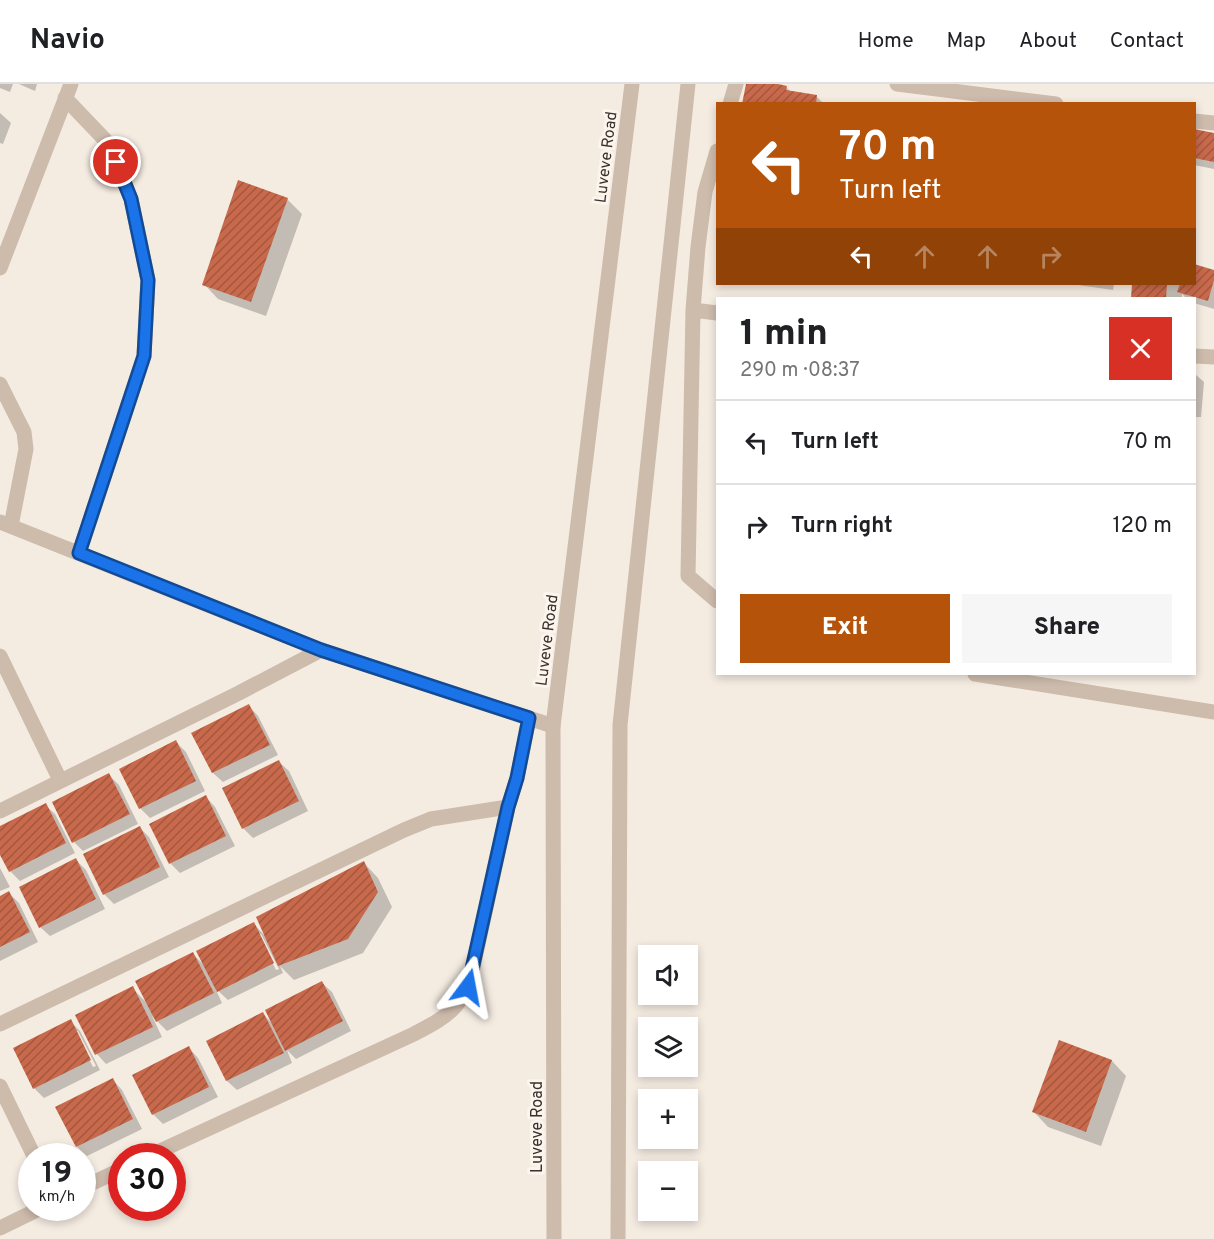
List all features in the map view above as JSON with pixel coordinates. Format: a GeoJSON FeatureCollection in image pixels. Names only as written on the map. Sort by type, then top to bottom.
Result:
{"type":"FeatureCollection","features":[{"type":"Feature","properties":{"kind":"street","name":"Luveve Road"},"geometry":{"type":"LineString","coordinates":[[554,1239],[553,726],[632,84]]}},
{"type":"Feature","properties":{"kind":"street"},"geometry":{"type":"LineString","coordinates":[[618,1239],[620,725],[688,84]]}},
{"type":"Feature","properties":{"kind":"street"},"geometry":{"type":"LineString","coordinates":[[731,102],[736,84]]}},
{"type":"Feature","properties":{"kind":"street"},"geometry":{"type":"LineString","coordinates":[[897,84],[1040,102]]}},
{"type":"Feature","properties":{"kind":"street"},"geometry":{"type":"LineString","coordinates":[[0,268],[68,91]]}},
{"type":"Feature","properties":{"kind":"street"},"geometry":{"type":"LineString","coordinates":[[68,91],[108,143],[131,199],[148,280],[144,356],[79,553]]}},
{"type":"Feature","properties":{"kind":"street"},"geometry":{"type":"LineString","coordinates":[[1196,121],[1214,123]]}},
{"type":"Feature","properties":{"kind":"street"},"geometry":{"type":"LineString","coordinates":[[716,154],[705,192],[693,310],[688,576],[716,600]]}},
{"type":"Feature","properties":{"kind":"street"},"geometry":{"type":"LineString","coordinates":[[693,310],[716,313]]}},
{"type":"Feature","properties":{"kind":"street"},"geometry":{"type":"LineString","coordinates":[[1196,356],[1214,357]]}},
{"type":"Feature","properties":{"kind":"street"},"geometry":{"type":"LineString","coordinates":[[0,384],[24,432],[26,449],[5,524],[321,650],[553,726]]}},
{"type":"Feature","properties":{"kind":"street"},"geometry":{"type":"LineString","coordinates":[[0,811],[321,650]]}},
{"type":"Feature","properties":{"kind":"street"},"geometry":{"type":"LineString","coordinates":[[0,656],[60,780]]}},
{"type":"Feature","properties":{"kind":"street"},"geometry":{"type":"LineString","coordinates":[[981,675],[1214,712]]}},
{"type":"Feature","properties":{"kind":"street"},"geometry":{"type":"LineString","coordinates":[[177,1143],[414,1034],[439,1020],[460,1002],[468,987],[472,972],[529,718]]}},
{"type":"Feature","properties":{"kind":"street"},"geometry":{"type":"LineString","coordinates":[[0,1024],[404,830],[431,819],[508,807]]}},
{"type":"Feature","properties":{"kind":"street"},"geometry":{"type":"LineString","coordinates":[[0,1086],[28,1143]]}},
{"type":"Feature","properties":{"kind":"street"},"geometry":{"type":"LineString","coordinates":[[0,1228],[18,1219]]}},
{"type":"Feature","properties":{"kind":"building"},"geometry":{"type":"Polygon","coordinates":[[[746,84],[778,84],[787,86],[786,90],[817,95],[816,102],[742,102],[746,84]]]}},
{"type":"Feature","properties":{"kind":"building"},"geometry":{"type":"Polygon","coordinates":[[[1196,129],[1214,133],[1214,162],[1196,158],[1196,129]]]}},
{"type":"Feature","properties":{"kind":"building"},"geometry":{"type":"Polygon","coordinates":[[[238,180],[288,198],[251,302],[202,285],[238,180]]]}},
{"type":"Feature","properties":{"kind":"building"},"geometry":{"type":"Polygon","coordinates":[[[1196,265],[1214,270],[1214,280],[1208,301],[1177,292],[1180,285],[1196,285],[1196,265]]]}},
{"type":"Feature","properties":{"kind":"building"},"geometry":{"type":"Polygon","coordinates":[[[1132,285],[1167,285],[1166,297],[1131,297],[1132,285]]]}},
{"type":"Feature","properties":{"kind":"building"},"geometry":{"type":"Polygon","coordinates":[[[249,704],[270,745],[212,773],[191,733],[249,704]]]}},
{"type":"Feature","properties":{"kind":"building"},"geometry":{"type":"Polygon","coordinates":[[[176,740],[196,781],[139,809],[119,769],[176,740]]]}},
{"type":"Feature","properties":{"kind":"building"},"geometry":{"type":"Polygon","coordinates":[[[279,760],[299,801],[242,829],[222,788],[279,760]]]}},
{"type":"Feature","properties":{"kind":"building"},"geometry":{"type":"Polygon","coordinates":[[[109,773],[130,814],[72,843],[52,802],[109,773]]]}},
{"type":"Feature","properties":{"kind":"building"},"geometry":{"type":"Polygon","coordinates":[[[206,795],[226,836],[169,864],[149,824],[206,795]]]}},
{"type":"Feature","properties":{"kind":"building"},"geometry":{"type":"Polygon","coordinates":[[[46,803],[66,843],[9,872],[0,855],[0,826],[46,803]]]}},
{"type":"Feature","properties":{"kind":"building"},"geometry":{"type":"Polygon","coordinates":[[[140,826],[160,867],[103,895],[83,854],[140,826]]]}},
{"type":"Feature","properties":{"kind":"building"},"geometry":{"type":"Polygon","coordinates":[[[76,858],[96,899],[39,928],[19,887],[76,858]]]}},
{"type":"Feature","properties":{"kind":"building"},"geometry":{"type":"Polygon","coordinates":[[[364,861],[378,892],[348,939],[278,966],[256,917],[364,861]]]}},
{"type":"Feature","properties":{"kind":"building"},"geometry":{"type":"Polygon","coordinates":[[[9,891],[30,932],[0,947],[0,896],[9,891]]]}},
{"type":"Feature","properties":{"kind":"building"},"geometry":{"type":"Polygon","coordinates":[[[254,922],[274,963],[217,992],[196,951],[254,922]]]}},
{"type":"Feature","properties":{"kind":"building"},"geometry":{"type":"Polygon","coordinates":[[[193,952],[214,993],[156,1022],[135,981],[193,952]]]}},
{"type":"Feature","properties":{"kind":"building"},"geometry":{"type":"Polygon","coordinates":[[[322,981],[343,1021],[285,1051],[265,1010],[322,981]]]}},
{"type":"Feature","properties":{"kind":"building"},"geometry":{"type":"Polygon","coordinates":[[[133,986],[153,1027],[95,1055],[75,1015],[133,986]]]}},
{"type":"Feature","properties":{"kind":"building"},"geometry":{"type":"Polygon","coordinates":[[[263,1012],[284,1053],[226,1081],[206,1041],[263,1012]]]}},
{"type":"Feature","properties":{"kind":"building"},"geometry":{"type":"Polygon","coordinates":[[[71,1019],[91,1060],[33,1089],[13,1048],[71,1019]]]}},
{"type":"Feature","properties":{"kind":"building"},"geometry":{"type":"Polygon","coordinates":[[[1059,1040],[1112,1060],[1086,1132],[1032,1112],[1059,1040]]]}},
{"type":"Feature","properties":{"kind":"building"},"geometry":{"type":"Polygon","coordinates":[[[189,1046],[209,1087],[152,1115],[132,1075],[189,1046]]]}},
{"type":"Feature","properties":{"kind":"building"},"geometry":{"type":"Polygon","coordinates":[[[113,1078],[133,1119],[84,1143],[74,1143],[55,1107],[113,1078]]]}},
{"type":"Feature","properties":{"kind":"route"},"geometry":{"type":"LineString","coordinates":[[116,162],[131,199],[148,280],[144,356],[79,553],[321,650],[529,718],[468,987]]}}]}
